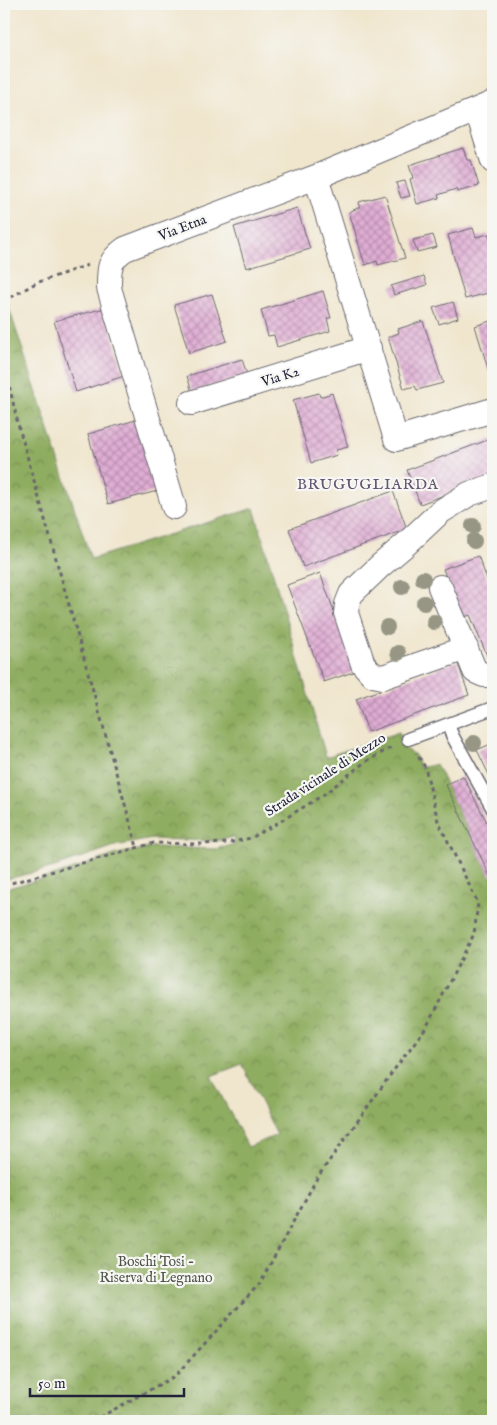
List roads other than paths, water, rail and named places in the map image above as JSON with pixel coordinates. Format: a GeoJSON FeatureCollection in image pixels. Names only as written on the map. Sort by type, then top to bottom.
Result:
{"type":"FeatureCollection","features":[{"type":"Feature","properties":{"kind":"street"},"geometry":{"type":"LineString","coordinates":[[485,106],[493,161]]}},
{"type":"Feature","properties":{"kind":"street","name":"Via Etna"},"geometry":{"type":"LineString","coordinates":[[174,507],[109,288],[109,270],[115,256],[125,249],[316,176],[485,106]]}},
{"type":"Feature","properties":{"kind":"street"},"geometry":{"type":"LineString","coordinates":[[316,176],[396,440],[493,410]]}},
{"type":"Feature","properties":{"kind":"street","name":"Via K2"},"geometry":{"type":"LineString","coordinates":[[191,403],[369,348]]}},
{"type":"Feature","properties":{"kind":"street"},"geometry":{"type":"LineString","coordinates":[[466,648],[384,677],[373,675],[363,664],[346,613],[347,604],[351,594],[356,589],[440,512],[469,494],[493,486]]}},
{"type":"Feature","properties":{"kind":"street"},"geometry":{"type":"LineString","coordinates":[[440,587],[475,671],[484,675],[493,675]]}},
{"type":"Feature","properties":{"kind":"lane","name":"Strada vicinale di Mezzo"},"geometry":{"type":"LineString","coordinates":[[408,739],[493,708]]}},
{"type":"Feature","properties":{"kind":"lane"},"geometry":{"type":"LineString","coordinates":[[448,725],[493,810]]}},
{"type":"Feature","properties":{"kind":"district","name":"BRUGUGLIARDA"},"geometry":{"type":"Point","coordinates":[368,484]}},
{"type":"Feature","properties":{"kind":"park label","name":"Boschi Tosi - Riserva di Legnano"},"geometry":{"type":"Point","coordinates":[156,1269]}}]}
